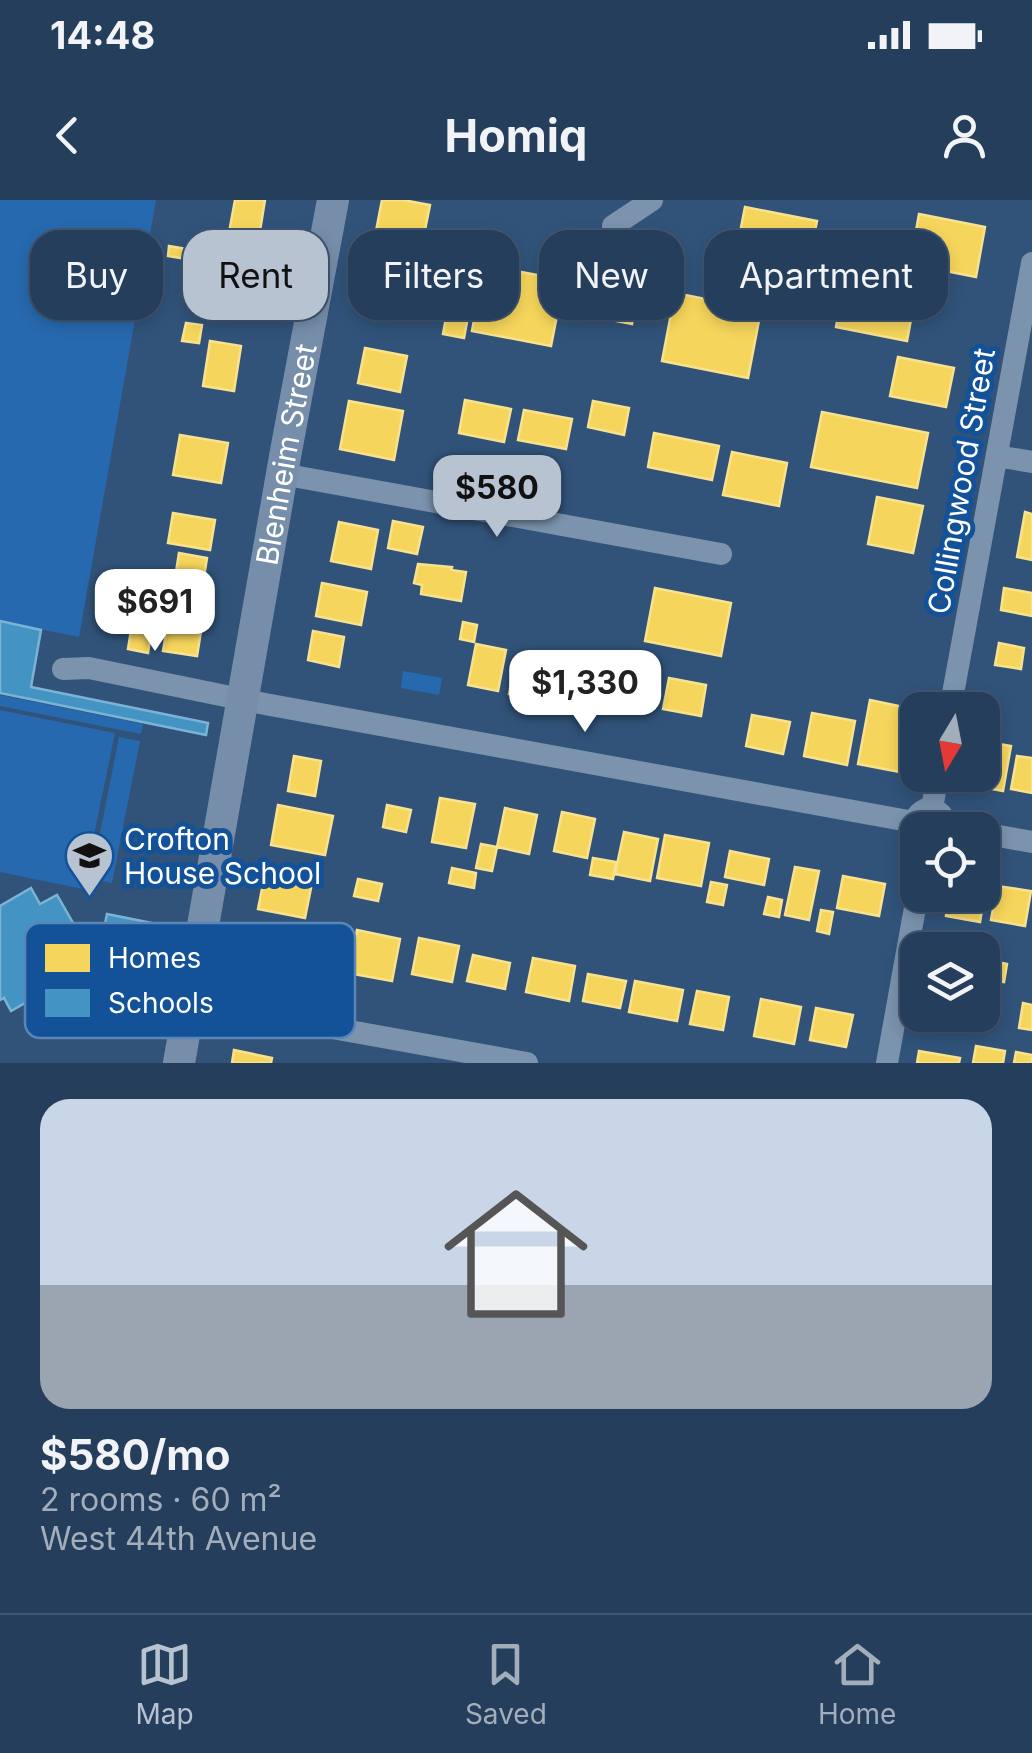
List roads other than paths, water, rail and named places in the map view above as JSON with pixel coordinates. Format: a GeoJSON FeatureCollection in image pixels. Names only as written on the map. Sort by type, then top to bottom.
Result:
{"type":"FeatureCollection","features":[{"type":"Feature","properties":{"kind":"street","name":"Blenheim Street"},"geometry":{"type":"LineString","coordinates":[[202,923],[333,200]]}},
{"type":"Feature","properties":{"kind":"street"},"geometry":{"type":"LineString","coordinates":[[612,226],[652,200]]}},
{"type":"Feature","properties":{"kind":"street","name":"Collingwood Street"},"geometry":{"type":"LineString","coordinates":[[953,692],[1032,263]]}},
{"type":"Feature","properties":{"kind":"street"},"geometry":{"type":"LineString","coordinates":[[997,456],[1032,462]]}},
{"type":"Feature","properties":{"kind":"street"},"geometry":{"type":"LineString","coordinates":[[282,474],[721,554]]}},
{"type":"Feature","properties":{"kind":"street"},"geometry":{"type":"LineString","coordinates":[[63,668],[88,668],[900,818]]}},
{"type":"Feature","properties":{"kind":"street"},"geometry":{"type":"LineString","coordinates":[[1000,836],[1032,842]]}},
{"type":"Feature","properties":{"kind":"street"},"geometry":{"type":"LineString","coordinates":[[886,1063],[914,912]]}},
{"type":"Feature","properties":{"kind":"street"},"geometry":{"type":"LineString","coordinates":[[355,1032],[526,1063]]}},
{"type":"Feature","properties":{"kind":"street","name":"Blenheim Street"},"geometry":{"type":"LineString","coordinates":[[179,1063],[183,1038]]}},
{"type":"Feature","properties":{"kind":"place","name":"Crofton House School"},"geometry":{"type":"Point","coordinates":[89,898]}}]}
